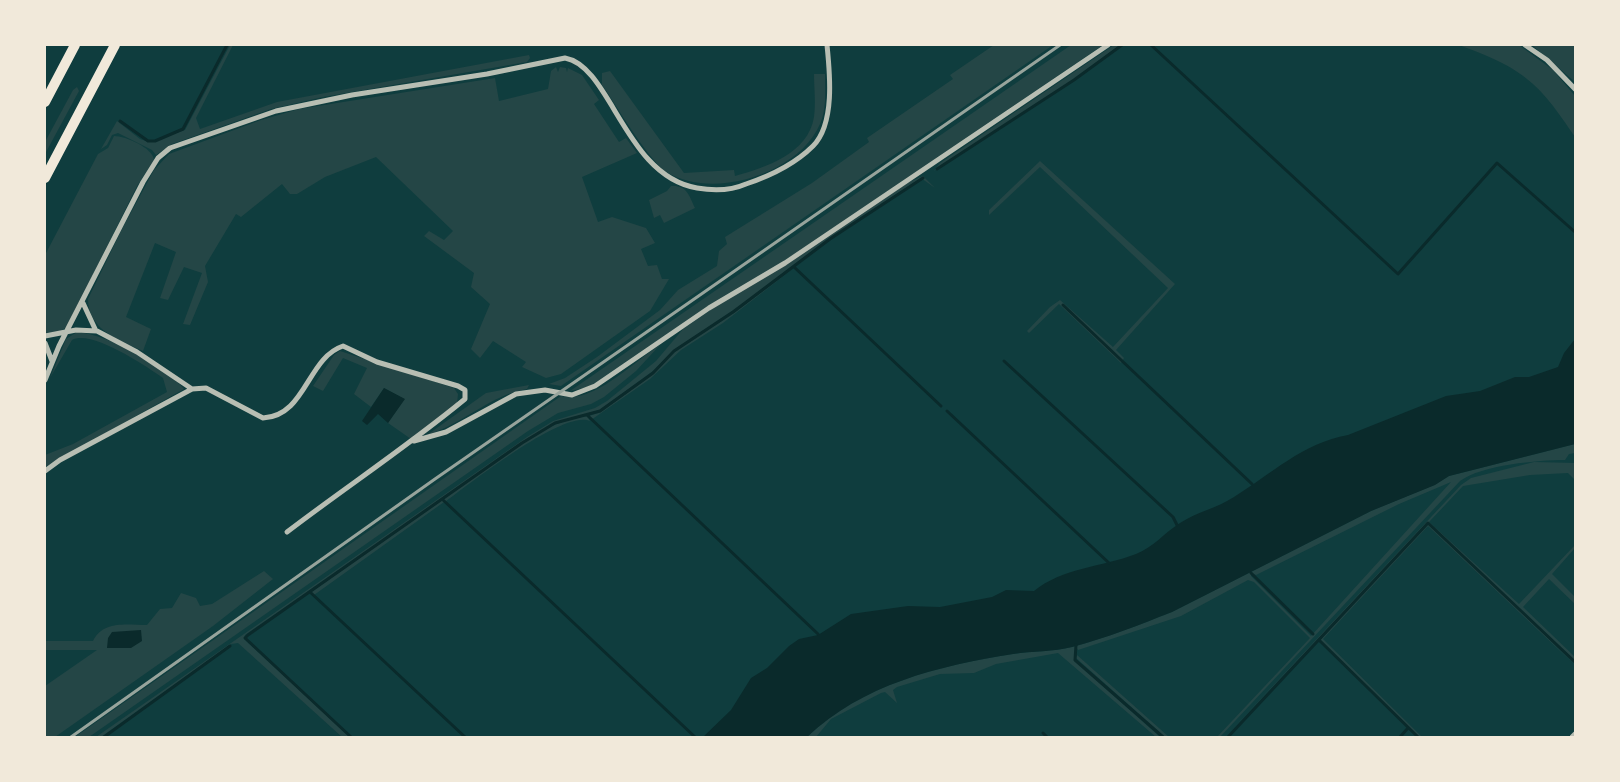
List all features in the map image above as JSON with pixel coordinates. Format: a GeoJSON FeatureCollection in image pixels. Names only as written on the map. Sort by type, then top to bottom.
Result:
{"type":"FeatureCollection","features":[{"type":"Feature","properties":{"kind":"highway"},"geometry":{"type":"LineString","coordinates":[[45,102],[75,45]]}},
{"type":"Feature","properties":{"kind":"highway"},"geometry":{"type":"LineString","coordinates":[[45,178],[116,45]]}},
{"type":"Feature","properties":{"kind":"street"},"geometry":{"type":"LineString","coordinates":[[45,380],[119,226],[158,158],[170,148],[245,121],[317,102],[565,58],[584,67],[637,146],[658,170],[692,187],[731,189],[756,181],[790,164],[818,141],[828,121],[827,45]]}},
{"type":"Feature","properties":{"kind":"street"},"geometry":{"type":"LineString","coordinates":[[414,441],[446,432],[516,394],[545,390],[572,395],[595,386],[709,308],[785,263],[1108,45]]}},
{"type":"Feature","properties":{"kind":"street"},"geometry":{"type":"LineString","coordinates":[[1526,45],[1552,65],[1575,89]]}},
{"type":"Feature","properties":{"kind":"street"},"geometry":{"type":"LineString","coordinates":[[83,303],[97,332]]}},
{"type":"Feature","properties":{"kind":"street"},"geometry":{"type":"LineString","coordinates":[[45,336],[82,329],[97,332],[130,347],[192,388]]}},
{"type":"Feature","properties":{"kind":"street"},"geometry":{"type":"LineString","coordinates":[[45,343],[50,350],[52,363]]}},
{"type":"Feature","properties":{"kind":"street"},"geometry":{"type":"LineString","coordinates":[[45,471],[60,460],[192,388],[206,388],[263,418],[285,412],[328,356],[343,346],[377,362],[459,386],[465,390],[465,399],[414,441],[287,532]]}},
{"type":"Feature","properties":{"kind":"shaded area"},"geometry":{"type":"Polygon","coordinates":[[[230,45],[233,45],[196,118],[200,129],[277,102],[529,55],[530,58],[527,62],[323,97],[271,109],[172,144],[156,155],[152,150],[118,133],[112,135],[107,145],[101,149],[117,121],[140,139],[149,142],[185,130],[230,45]]]}},
{"type":"Feature","properties":{"kind":"shaded area"},"geometry":{"type":"Polygon","coordinates":[[[994,45],[1053,45],[561,386],[549,384],[565,378],[597,357],[660,310],[678,290],[717,266],[719,251],[727,244],[725,237],[812,183],[869,142],[867,138],[953,79],[950,75],[994,45]]]}},
{"type":"Feature","properties":{"kind":"shaded area"},"geometry":{"type":"Polygon","coordinates":[[[1071,45],[1103,45],[790,257],[709,305],[589,387],[570,391],[1071,45]]]}},
{"type":"Feature","properties":{"kind":"shaded area"},"geometry":{"type":"Polygon","coordinates":[[[1114,45],[1120,45],[1073,80],[934,171],[940,163],[1114,45]]]}},
{"type":"Feature","properties":{"kind":"shaded area"},"geometry":{"type":"Polygon","coordinates":[[[1459,45],[1519,45],[1553,70],[1575,96],[1575,137],[1550,102],[1527,79],[1498,61],[1459,45]]]}},
{"type":"Feature","properties":{"kind":"shaded area"},"geometry":{"type":"Polygon","coordinates":[[[1532,45],[1575,45],[1575,82],[1532,45]]]}},
{"type":"Feature","properties":{"kind":"shaded area"},"geometry":{"type":"Polygon","coordinates":[[[556,67],[558,72],[560,67],[566,68],[567,72],[568,68],[582,75],[599,100],[594,104],[619,142],[626,138],[637,153],[582,177],[598,222],[612,217],[646,228],[655,243],[641,249],[648,266],[657,265],[662,279],[669,279],[650,311],[561,374],[546,378],[522,367],[526,362],[493,341],[480,358],[471,349],[490,304],[471,287],[474,273],[424,236],[429,231],[444,240],[453,231],[376,157],[325,177],[297,194],[290,194],[282,184],[241,217],[236,214],[205,266],[208,282],[190,325],[183,324],[202,273],[184,267],[168,300],[160,298],[176,252],[155,243],[126,317],[151,329],[143,351],[115,338],[93,319],[88,299],[154,170],[169,154],[261,120],[299,109],[495,78],[499,101],[548,89],[551,71],[556,67]]]}},
{"type":"Feature","properties":{"kind":"shaded area"},"geometry":{"type":"Polygon","coordinates":[[[610,71],[684,173],[734,170],[735,176],[772,163],[795,150],[810,130],[814,117],[814,74],[825,74],[824,112],[820,124],[809,141],[794,156],[775,168],[754,177],[731,182],[709,184],[687,181],[660,167],[643,146],[602,85],[602,73],[610,71]]]}},
{"type":"Feature","properties":{"kind":"shaded area"},"geometry":{"type":"Polygon","coordinates":[[[77,87],[79,91],[45,154],[45,142],[73,90],[77,87]]]}},
{"type":"Feature","properties":{"kind":"shaded area"},"geometry":{"type":"Polygon","coordinates":[[[114,136],[125,138],[144,147],[154,160],[137,186],[67,327],[61,331],[45,333],[45,255],[98,154],[108,148],[114,136]]]}},
{"type":"Feature","properties":{"kind":"shaded area"},"geometry":{"type":"Polygon","coordinates":[[[1040,161],[1175,284],[1116,350],[1124,358],[1121,363],[1059,304],[1029,333],[1027,331],[1060,300],[1113,347],[1168,288],[1040,167],[989,215],[989,210],[1040,161]]]}},
{"type":"Feature","properties":{"kind":"shaded area"},"geometry":{"type":"Polygon","coordinates":[[[923,176],[935,188],[921,178],[829,238],[741,305],[674,350],[653,371],[600,410],[553,423],[519,444],[245,635],[244,639],[350,737],[342,737],[238,643],[231,644],[101,737],[96,737],[527,437],[553,421],[595,408],[607,401],[656,361],[683,329],[909,182],[923,176]]]}},
{"type":"Feature","properties":{"kind":"shaded area"},"geometry":{"type":"Polygon","coordinates":[[[671,186],[684,189],[695,208],[664,223],[660,215],[654,218],[649,200],[667,191],[671,186]]]}},
{"type":"Feature","properties":{"kind":"shaded area"},"geometry":{"type":"Polygon","coordinates":[[[794,268],[723,323],[681,350],[650,379],[591,420],[589,416],[601,412],[653,374],[673,353],[734,313],[794,268]]]}},
{"type":"Feature","properties":{"kind":"shaded area"},"geometry":{"type":"Polygon","coordinates":[[[77,332],[90,334],[135,352],[175,379],[184,389],[45,467],[45,455],[73,444],[167,392],[163,378],[144,365],[105,344],[81,338],[72,340],[50,378],[66,339],[77,332]]]}},
{"type":"Feature","properties":{"kind":"shaded area"},"geometry":{"type":"Polygon","coordinates":[[[1575,339],[1575,444],[1449,476],[1435,485],[1371,511],[1172,612],[1110,635],[1065,649],[985,659],[903,680],[852,703],[807,737],[703,737],[731,710],[751,678],[767,668],[789,646],[799,639],[818,635],[851,614],[908,606],[940,607],[992,597],[1006,590],[1034,591],[1057,577],[1136,554],[1148,548],[1180,523],[1227,501],[1288,460],[1316,445],[1348,435],[1446,396],[1480,391],[1515,377],[1529,377],[1558,367],[1564,353],[1575,339]]]}},
{"type":"Feature","properties":{"kind":"shaded area"},"geometry":{"type":"Polygon","coordinates":[[[660,345],[636,371],[604,397],[591,404],[558,413],[528,431],[89,737],[75,737],[561,396],[574,397],[600,388],[660,345]]]}},
{"type":"Feature","properties":{"kind":"shaded area"},"geometry":{"type":"Polygon","coordinates":[[[340,351],[454,388],[458,394],[457,404],[411,439],[388,423],[404,399],[384,388],[371,407],[354,394],[367,368],[343,358],[323,391],[313,386],[334,355],[340,351]]]}},
{"type":"Feature","properties":{"kind":"shaded area"},"geometry":{"type":"Polygon","coordinates":[[[529,385],[527,389],[501,397],[453,424],[427,435],[486,393],[529,385]]]}},
{"type":"Feature","properties":{"kind":"shaded area"},"geometry":{"type":"Polygon","coordinates":[[[384,388],[405,399],[388,423],[378,414],[367,425],[362,421],[384,388]]]}},
{"type":"Feature","properties":{"kind":"shaded area"},"geometry":{"type":"Polygon","coordinates":[[[587,416],[590,421],[577,420],[539,437],[495,465],[445,502],[442,499],[529,438],[567,420],[587,416]]]}},
{"type":"Feature","properties":{"kind":"shaded area"},"geometry":{"type":"Polygon","coordinates":[[[1575,444],[1575,453],[1569,454],[1565,460],[1526,462],[1496,467],[1460,481],[1220,737],[1217,737],[1310,638],[1254,582],[1248,580],[1181,616],[1078,650],[1076,647],[1074,660],[1160,737],[1156,737],[1058,653],[996,664],[974,673],[940,674],[897,687],[893,690],[897,703],[885,692],[881,693],[831,719],[816,737],[807,737],[852,703],[903,680],[985,659],[1072,647],[1172,612],[1371,511],[1434,485],[1449,476],[1575,444]],[[1451,482],[1399,504],[1256,575],[1251,573],[1251,576],[1311,636],[1451,482]]]}},
{"type":"Feature","properties":{"kind":"shaded area"},"geometry":{"type":"Polygon","coordinates":[[[1534,462],[1575,463],[1575,480],[1568,473],[1530,475],[1463,486],[1429,522],[1519,604],[1575,545],[1575,548],[1552,574],[1575,597],[1575,604],[1549,579],[1523,607],[1575,657],[1575,661],[1509,600],[1575,665],[1428,526],[1323,639],[1422,737],[1418,737],[1320,640],[1418,533],[1225,737],[1461,485],[1471,478],[1534,462]]]}},
{"type":"Feature","properties":{"kind":"shaded area"},"geometry":{"type":"Polygon","coordinates":[[[442,500],[444,502],[314,595],[311,592],[442,500]]]}},
{"type":"Feature","properties":{"kind":"shaded area"},"geometry":{"type":"Polygon","coordinates":[[[264,571],[273,579],[213,626],[55,737],[45,737],[45,686],[97,650],[45,650],[45,641],[93,641],[97,634],[109,627],[147,625],[160,609],[172,608],[181,593],[196,598],[200,606],[212,604],[264,571]]]}},
{"type":"Feature","properties":{"kind":"shaded area"},"geometry":{"type":"Polygon","coordinates":[[[141,630],[142,641],[131,648],[107,648],[108,638],[112,632],[141,630]]]}},
{"type":"Feature","properties":{"kind":"shaded area"},"geometry":{"type":"Polygon","coordinates":[[[1077,655],[1169,737],[1165,737],[1076,658],[1077,655]]]}},
{"type":"Feature","properties":{"kind":"waterway"},"geometry":{"type":"LineString","coordinates":[[120,121],[148,141],[155,141],[183,129],[227,45]]}},
{"type":"Feature","properties":{"kind":"waterway"},"geometry":{"type":"LineString","coordinates":[[937,169],[1074,80],[1122,45]]}},
{"type":"Feature","properties":{"kind":"waterway"},"geometry":{"type":"LineString","coordinates":[[1151,45],[1398,274],[1497,163],[1575,232]]}},
{"type":"Feature","properties":{"kind":"waterway"},"geometry":{"type":"LineString","coordinates":[[351,737],[245,638],[522,443],[555,423],[600,411],[653,373],[674,351],[733,312],[830,239],[923,178]]}},
{"type":"Feature","properties":{"kind":"waterway"},"geometry":{"type":"LineString","coordinates":[[794,267],[941,406]]}},
{"type":"Feature","properties":{"kind":"waterway"},"geometry":{"type":"LineString","coordinates":[[1063,305],[1252,484]]}},
{"type":"Feature","properties":{"kind":"waterway"},"geometry":{"type":"LineString","coordinates":[[1004,361],[1173,517],[1177,525]]}},
{"type":"Feature","properties":{"kind":"waterway"},"geometry":{"type":"LineString","coordinates":[[947,411],[1109,563]]}},
{"type":"Feature","properties":{"kind":"waterway"},"geometry":{"type":"LineString","coordinates":[[587,415],[818,634]]}},
{"type":"Feature","properties":{"kind":"waterway"},"geometry":{"type":"LineString","coordinates":[[442,499],[695,737]]}},
{"type":"Feature","properties":{"kind":"waterway"},"geometry":{"type":"LineString","coordinates":[[1228,737],[1428,523],[1575,662]]}},
{"type":"Feature","properties":{"kind":"waterway"},"geometry":{"type":"LineString","coordinates":[[1251,573],[1313,634]]}},
{"type":"Feature","properties":{"kind":"waterway"},"geometry":{"type":"LineString","coordinates":[[310,592],[465,737]]}},
{"type":"Feature","properties":{"kind":"waterway"},"geometry":{"type":"LineString","coordinates":[[1319,640],[1418,737]]}},
{"type":"Feature","properties":{"kind":"waterway"},"geometry":{"type":"LineString","coordinates":[[1076,645],[1075,660],[1163,737]]}},
{"type":"Feature","properties":{"kind":"waterway"},"geometry":{"type":"LineString","coordinates":[[104,737],[230,646]]}},
{"type":"Feature","properties":{"kind":"waterway"},"geometry":{"type":"LineString","coordinates":[[1400,737],[1408,728]]}},
{"type":"Feature","properties":{"kind":"waterway"},"geometry":{"type":"LineString","coordinates":[[1043,733],[1047,737]]}},
{"type":"Feature","properties":{"kind":"railway"},"geometry":{"type":"LineString","coordinates":[[71,737],[435,479],[1060,45]]}}]}
